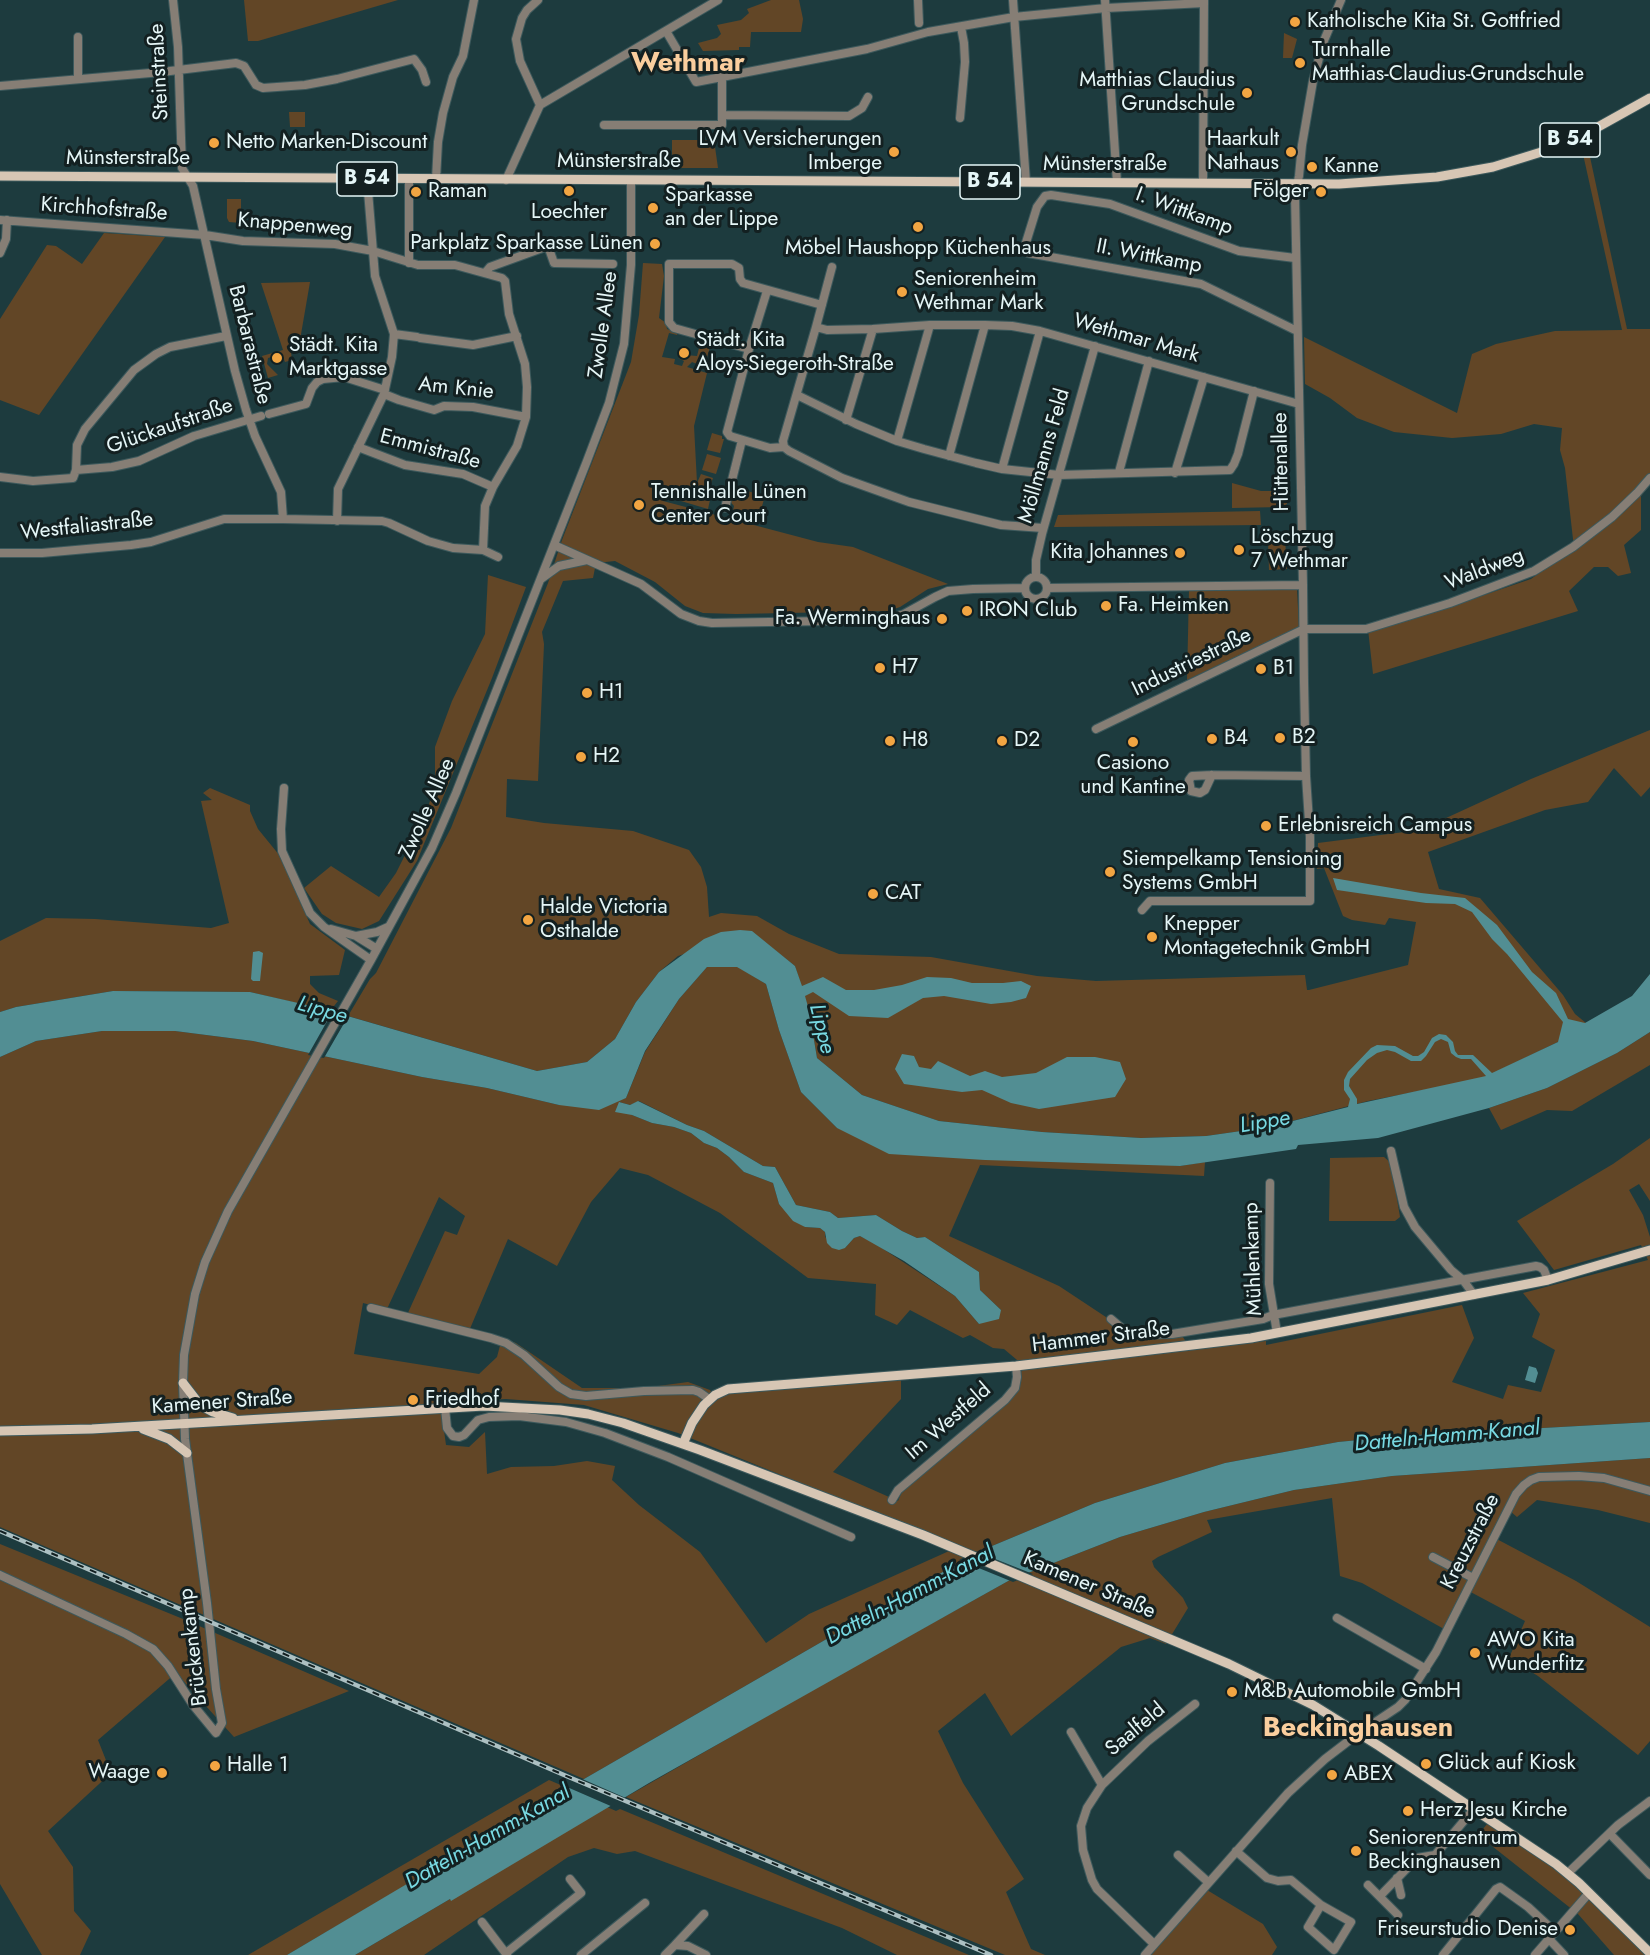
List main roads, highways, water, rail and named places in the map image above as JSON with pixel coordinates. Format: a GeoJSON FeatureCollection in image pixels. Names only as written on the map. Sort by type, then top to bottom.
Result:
{"type":"FeatureCollection","features":[{"type":"Feature","properties":{"kind":"main road","name":"Münsterstraße"},"geometry":{"type":"LineString","coordinates":[[0,176],[1297,184],[1381,182],[1437,177],[1484,169],[1551,149],[1589,132],[1650,98]]}},
{"type":"Feature","properties":{"kind":"main road","name":"Hammer Straße"},"geometry":{"type":"LineString","coordinates":[[683,1444],[698,1412],[709,1399],[721,1391],[735,1388],[1016,1366],[1277,1333],[1548,1280],[1650,1250]]}},
{"type":"Feature","properties":{"kind":"main road"},"geometry":{"type":"LineString","coordinates":[[183,1383],[200,1405],[238,1420]]}},
{"type":"Feature","properties":{"kind":"main road","name":"Kamener Straße"},"geometry":{"type":"LineString","coordinates":[[0,1431],[135,1427],[446,1407],[506,1406],[588,1414],[623,1423],[951,1547],[1260,1678],[1313,1705],[1359,1733],[1568,1873],[1650,1953]]}},
{"type":"Feature","properties":{"kind":"main road"},"geometry":{"type":"LineString","coordinates":[[135,1427],[169,1439],[187,1454]]}},
{"type":"Feature","properties":{"kind":"water","name":"Lippe"},"geometry":{"type":"Polygon","coordinates":[[[1333,878],[1465,898],[1497,925],[1532,972],[1556,993],[1568,1019],[1585,1023],[1632,996],[1650,974],[1650,1032],[1617,1053],[1547,1088],[1489,1108],[1378,1138],[1298,1145],[1296,1149],[1180,1166],[985,1160],[889,1154],[837,1128],[801,1092],[779,1030],[766,984],[737,967],[707,967],[679,999],[645,1051],[626,1098],[599,1110],[559,1105],[487,1088],[422,1077],[253,1041],[175,1031],[102,1031],[36,1041],[0,1057],[0,1012],[16,1007],[113,991],[250,992],[320,1008],[537,1071],[587,1062],[615,1039],[636,1002],[659,972],[704,939],[721,932],[740,930],[752,931],[795,966],[802,986],[823,977],[846,990],[874,990],[902,985],[927,977],[951,978],[972,983],[1021,981],[1031,986],[1026,998],[1011,1002],[991,1004],[944,996],[923,998],[888,1018],[849,1016],[813,992],[805,996],[817,1058],[862,1095],[939,1121],[1042,1132],[1141,1138],[1206,1136],[1269,1127],[1348,1107],[1350,1099],[1344,1090],[1344,1080],[1348,1072],[1371,1048],[1377,1045],[1395,1046],[1413,1056],[1418,1056],[1424,1052],[1432,1038],[1439,1034],[1446,1035],[1453,1042],[1458,1055],[1473,1055],[1492,1073],[1558,1042],[1563,1022],[1492,939],[1472,912],[1455,904],[1426,903],[1337,890],[1333,878]],[[1441,1039],[1435,1042],[1421,1061],[1411,1061],[1387,1050],[1377,1053],[1367,1060],[1350,1079],[1349,1086],[1357,1099],[1357,1104],[1486,1076],[1471,1059],[1461,1059],[1451,1053],[1448,1042],[1441,1039]]]}},
{"type":"Feature","properties":{"kind":"water"},"geometry":{"type":"Polygon","coordinates":[[[253,952],[263,953],[260,981],[253,981],[251,979],[253,952]]]}},
{"type":"Feature","properties":{"kind":"water"},"geometry":{"type":"Polygon","coordinates":[[[902,1054],[914,1056],[919,1067],[931,1069],[938,1061],[970,1076],[985,1071],[1002,1077],[1036,1073],[1067,1057],[1095,1057],[1120,1062],[1126,1079],[1115,1097],[1039,1109],[1011,1103],[982,1090],[962,1092],[904,1084],[895,1069],[902,1054]]]}},
{"type":"Feature","properties":{"kind":"water"},"geometry":{"type":"Polygon","coordinates":[[[638,1101],[704,1131],[763,1166],[775,1167],[796,1205],[830,1212],[838,1218],[876,1215],[917,1238],[925,1237],[979,1272],[980,1290],[1001,1310],[999,1319],[979,1324],[955,1296],[904,1261],[860,1236],[854,1238],[845,1248],[839,1250],[832,1248],[827,1243],[825,1232],[820,1228],[805,1227],[793,1221],[779,1204],[773,1183],[744,1172],[717,1148],[704,1143],[691,1133],[615,1112],[619,1102],[630,1105],[638,1101]]]}},
{"type":"Feature","properties":{"kind":"water"},"geometry":{"type":"Polygon","coordinates":[[[1529,1366],[1536,1368],[1538,1373],[1535,1383],[1525,1380],[1529,1366]]]}},
{"type":"Feature","properties":{"kind":"water","name":"Datteln-Hamm-Kanal"},"geometry":{"type":"Polygon","coordinates":[[[1650,1422],[1650,1458],[1392,1476],[1294,1490],[1204,1512],[1120,1537],[1010,1580],[649,1783],[451,1901],[450,1899],[355,1955],[287,1955],[584,1779],[941,1573],[992,1546],[1095,1503],[1225,1463],[1338,1442],[1400,1436],[1650,1422]]]}},
{"type":"Feature","properties":{"kind":"railway"},"geometry":{"type":"LineString","coordinates":[[0,1531],[571,1778],[991,1955]]}},
{"type":"Feature","properties":{"kind":"place","name":"Katholische Kita St. Gottfried"},"geometry":{"type":"Point","coordinates":[1295,22]}},
{"type":"Feature","properties":{"kind":"place","name":"Turnhalle Matthias-Claudius-Grundschule"},"geometry":{"type":"Point","coordinates":[1300,63]}},
{"type":"Feature","properties":{"kind":"place","name":"Matthias Claudius Grundschule"},"geometry":{"type":"Point","coordinates":[1247,93]}},
{"type":"Feature","properties":{"kind":"place","name":"Netto Marken-Discount"},"geometry":{"type":"Point","coordinates":[214,143]}},
{"type":"Feature","properties":{"kind":"place","name":"LVM Versicherungen Imberge"},"geometry":{"type":"Point","coordinates":[894,152]}},
{"type":"Feature","properties":{"kind":"place","name":"Haarkult Nathaus"},"geometry":{"type":"Point","coordinates":[1291,152]}},
{"type":"Feature","properties":{"kind":"place","name":"Kanne"},"geometry":{"type":"Point","coordinates":[1312,167]}},
{"type":"Feature","properties":{"kind":"place","name":"Loechter"},"geometry":{"type":"Point","coordinates":[569,191]}},
{"type":"Feature","properties":{"kind":"place","name":"Raman"},"geometry":{"type":"Point","coordinates":[416,192]}},
{"type":"Feature","properties":{"kind":"place","name":"Fölger"},"geometry":{"type":"Point","coordinates":[1321,192]}},
{"type":"Feature","properties":{"kind":"place","name":"Sparkasse an der Lippe"},"geometry":{"type":"Point","coordinates":[653,208]}},
{"type":"Feature","properties":{"kind":"place","name":"Möbel Haushopp Küchenhaus"},"geometry":{"type":"Point","coordinates":[918,227]}},
{"type":"Feature","properties":{"kind":"place","name":"Parkplatz Sparkasse Lünen"},"geometry":{"type":"Point","coordinates":[655,244]}},
{"type":"Feature","properties":{"kind":"place","name":"Seniorenheim Wethmar Mark"},"geometry":{"type":"Point","coordinates":[902,292]}},
{"type":"Feature","properties":{"kind":"place","name":"Städt. Kita Aloys-Siegeroth-Straße"},"geometry":{"type":"Point","coordinates":[684,353]}},
{"type":"Feature","properties":{"kind":"place","name":"Städt. Kita Marktgasse"},"geometry":{"type":"Point","coordinates":[277,358]}},
{"type":"Feature","properties":{"kind":"place","name":"Tennishalle Lünen Center Court"},"geometry":{"type":"Point","coordinates":[639,505]}},
{"type":"Feature","properties":{"kind":"place","name":"Löschzug 7 Wethmar"},"geometry":{"type":"Point","coordinates":[1239,550]}},
{"type":"Feature","properties":{"kind":"place","name":"Kita Johannes"},"geometry":{"type":"Point","coordinates":[1180,553]}},
{"type":"Feature","properties":{"kind":"place","name":"Fa. Heimken"},"geometry":{"type":"Point","coordinates":[1106,606]}},
{"type":"Feature","properties":{"kind":"place","name":"IRON Club"},"geometry":{"type":"Point","coordinates":[967,611]}},
{"type":"Feature","properties":{"kind":"place","name":"Fa. Werminghaus"},"geometry":{"type":"Point","coordinates":[942,619]}},
{"type":"Feature","properties":{"kind":"place","name":"H7"},"geometry":{"type":"Point","coordinates":[880,668]}},
{"type":"Feature","properties":{"kind":"place","name":"B1"},"geometry":{"type":"Point","coordinates":[1261,669]}},
{"type":"Feature","properties":{"kind":"place","name":"H1"},"geometry":{"type":"Point","coordinates":[587,693]}},
{"type":"Feature","properties":{"kind":"place","name":"B2"},"geometry":{"type":"Point","coordinates":[1280,738]}},
{"type":"Feature","properties":{"kind":"place","name":"B4"},"geometry":{"type":"Point","coordinates":[1212,739]}},
{"type":"Feature","properties":{"kind":"place","name":"H8"},"geometry":{"type":"Point","coordinates":[890,741]}},
{"type":"Feature","properties":{"kind":"place","name":"D2"},"geometry":{"type":"Point","coordinates":[1002,741]}},
{"type":"Feature","properties":{"kind":"place","name":"Casiono und Kantine"},"geometry":{"type":"Point","coordinates":[1133,742]}},
{"type":"Feature","properties":{"kind":"place","name":"H2"},"geometry":{"type":"Point","coordinates":[581,757]}},
{"type":"Feature","properties":{"kind":"place","name":"Erlebnisreich Campus"},"geometry":{"type":"Point","coordinates":[1266,826]}},
{"type":"Feature","properties":{"kind":"place","name":"Siempelkamp Tensioning Systems GmbH"},"geometry":{"type":"Point","coordinates":[1110,872]}},
{"type":"Feature","properties":{"kind":"place","name":"CAT"},"geometry":{"type":"Point","coordinates":[873,894]}},
{"type":"Feature","properties":{"kind":"place","name":"Halde Victoria Osthalde"},"geometry":{"type":"Point","coordinates":[528,920]}},
{"type":"Feature","properties":{"kind":"place","name":"Knepper Montagetechnik GmbH"},"geometry":{"type":"Point","coordinates":[1152,937]}},
{"type":"Feature","properties":{"kind":"place","name":"Friedhof"},"geometry":{"type":"Point","coordinates":[413,1400]}},
{"type":"Feature","properties":{"kind":"place","name":"AWO Kita Wunderfitz"},"geometry":{"type":"Point","coordinates":[1475,1653]}},
{"type":"Feature","properties":{"kind":"place","name":"M&B Automobile GmbH"},"geometry":{"type":"Point","coordinates":[1232,1692]}},
{"type":"Feature","properties":{"kind":"place","name":"Glück auf Kiosk"},"geometry":{"type":"Point","coordinates":[1426,1764]}},
{"type":"Feature","properties":{"kind":"place","name":"Halle 1"},"geometry":{"type":"Point","coordinates":[215,1766]}},
{"type":"Feature","properties":{"kind":"place","name":"Waage"},"geometry":{"type":"Point","coordinates":[162,1773]}},
{"type":"Feature","properties":{"kind":"place","name":"ABEX"},"geometry":{"type":"Point","coordinates":[1332,1775]}},
{"type":"Feature","properties":{"kind":"place","name":"Herz Jesu Kirche"},"geometry":{"type":"Point","coordinates":[1408,1811]}},
{"type":"Feature","properties":{"kind":"place","name":"Seniorenzentrum Beckinghausen"},"geometry":{"type":"Point","coordinates":[1356,1851]}},
{"type":"Feature","properties":{"kind":"place","name":"Friseurstudio Denise"},"geometry":{"type":"Point","coordinates":[1570,1930]}},
{"type":"Feature","properties":{"kind":"district","name":"Wethmar"},"geometry":{"type":"Point","coordinates":[688,64]}},
{"type":"Feature","properties":{"kind":"district","name":"Beckinghausen"},"geometry":{"type":"Point","coordinates":[1358,1729]}}]}
